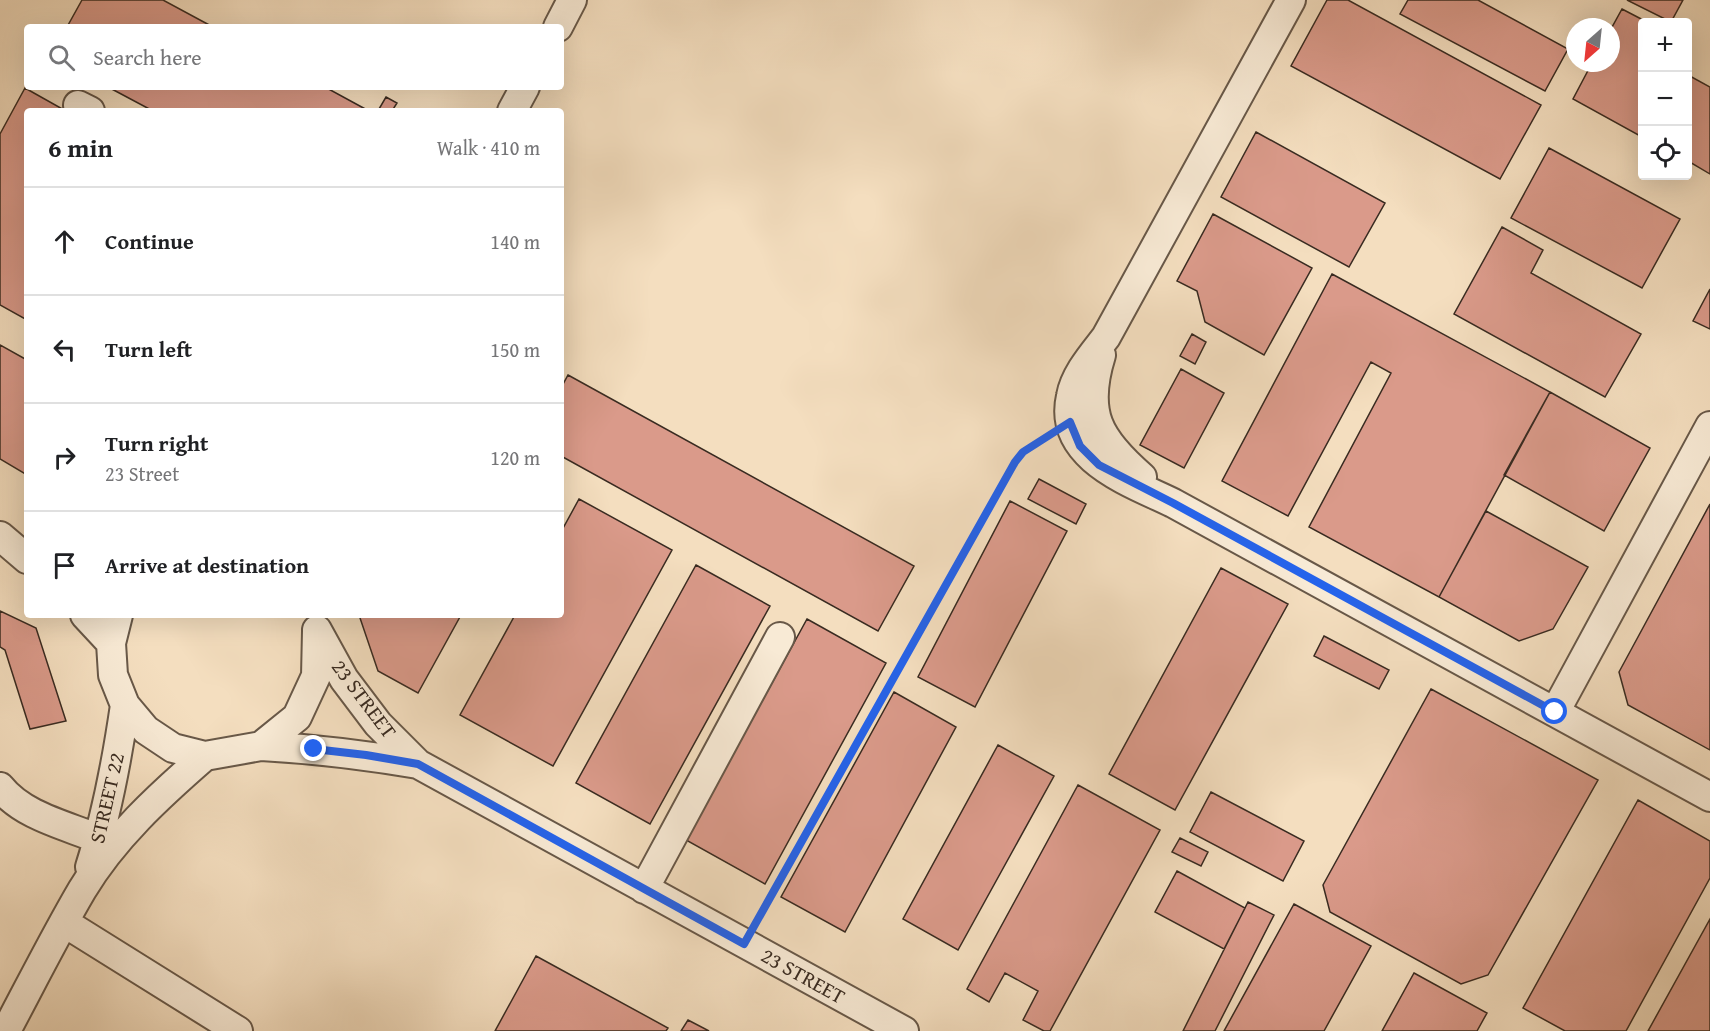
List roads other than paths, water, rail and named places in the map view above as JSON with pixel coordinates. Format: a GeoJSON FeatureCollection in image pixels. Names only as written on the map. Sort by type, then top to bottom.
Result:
{"type":"FeatureCollection","features":[{"type":"Feature","properties":{"kind":"street"},"geometry":{"type":"LineString","coordinates":[[560,24],[572,0]]}},
{"type":"Feature","properties":{"kind":"street"},"geometry":{"type":"LineString","coordinates":[[1291,0],[1106,337],[1081,371],[1071,396],[1070,422],[1080,446],[1099,465],[1173,503],[1710,797]]}},
{"type":"Feature","properties":{"kind":"street"},"geometry":{"type":"LineString","coordinates":[[514,108],[523,90]]}},
{"type":"Feature","properties":{"kind":"street"},"geometry":{"type":"LineString","coordinates":[[1106,337],[1095,376],[1093,400],[1098,425],[1110,447],[1173,503]]}},
{"type":"Feature","properties":{"kind":"street"},"geometry":{"type":"LineString","coordinates":[[1555,712],[1710,426]]}},
{"type":"Feature","properties":{"kind":"street"},"geometry":{"type":"LineString","coordinates":[[0,530],[24,536]]}},
{"type":"Feature","properties":{"kind":"street"},"geometry":{"type":"LineString","coordinates":[[0,536],[24,556]]}},
{"type":"Feature","properties":{"kind":"street"},"geometry":{"type":"LineString","coordinates":[[88,618],[111,643]]}},
{"type":"Feature","properties":{"kind":"street"},"geometry":{"type":"LineString","coordinates":[[117,618],[111,643],[113,675],[125,705],[146,730],[173,748],[205,756],[261,746],[297,717],[316,676],[314,623]]}},
{"type":"Feature","properties":{"kind":"street","name":"23 STREET"},"geometry":{"type":"LineString","coordinates":[[314,623],[351,688],[378,724],[418,764],[900,1030]]}},
{"type":"Feature","properties":{"kind":"street"},"geometry":{"type":"LineString","coordinates":[[645,889],[780,637]]}},
{"type":"Feature","properties":{"kind":"street","name":"STREET 22"},"geometry":{"type":"LineString","coordinates":[[6,1031],[82,889],[99,839],[115,772],[125,705]]}},
{"type":"Feature","properties":{"kind":"street","name":"23 STREET"},"geometry":{"type":"LineString","coordinates":[[261,746],[345,752],[418,764]]}},
{"type":"Feature","properties":{"kind":"street","name":"STREET 22"},"geometry":{"type":"LineString","coordinates":[[82,889],[125,833],[159,796],[205,756]]}},
{"type":"Feature","properties":{"kind":"street"},"geometry":{"type":"LineString","coordinates":[[0,787],[9,799],[22,808],[99,839]]}},
{"type":"Feature","properties":{"kind":"street"},"geometry":{"type":"LineString","coordinates":[[64,923],[238,1031]]}}]}
